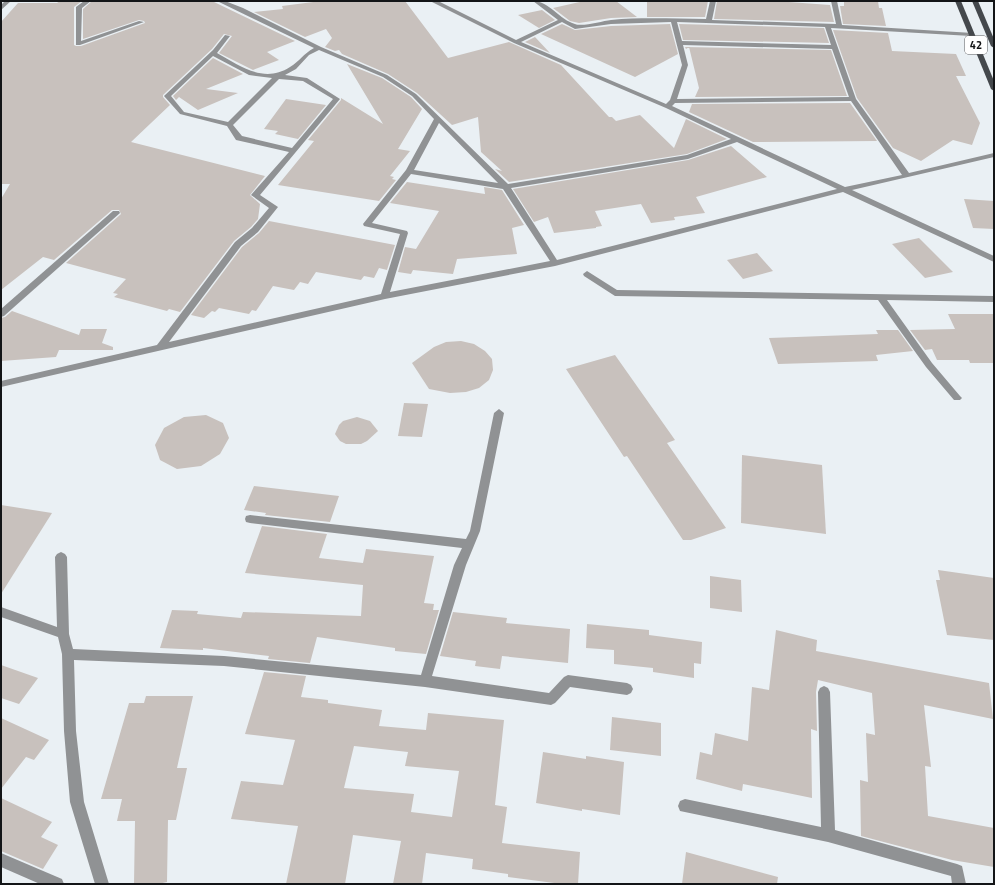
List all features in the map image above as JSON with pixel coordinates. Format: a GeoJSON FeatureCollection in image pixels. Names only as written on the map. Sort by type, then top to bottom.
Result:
{"type":"FeatureCollection","features":[{"type":"Feature","properties":{"kind":"main road","name":"42"},"geometry":{"type":"LineString","coordinates":[[958,1],[994,89]]}},
{"type":"Feature","properties":{"kind":"main road","name":"42"},"geometry":{"type":"LineString","coordinates":[[975,1],[994,46]]}},
{"type":"Feature","properties":{"kind":"street"},"geometry":{"type":"LineString","coordinates":[[1,8],[8,1]]}},
{"type":"Feature","properties":{"kind":"street"},"geometry":{"type":"LineString","coordinates":[[88,1],[79,7],[78,44],[141,22]]}},
{"type":"Feature","properties":{"kind":"street"},"geometry":{"type":"LineString","coordinates":[[220,1],[241,9],[319,48],[385,76],[414,94],[506,187],[555,263]]}},
{"type":"Feature","properties":{"kind":"street"},"geometry":{"type":"LineString","coordinates":[[433,1],[516,42],[670,104],[735,140],[845,189],[994,259]]}},
{"type":"Feature","properties":{"kind":"street"},"geometry":{"type":"LineString","coordinates":[[536,1],[574,27],[611,22],[673,20],[827,25],[971,34]]}},
{"type":"Feature","properties":{"kind":"street"},"geometry":{"type":"LineString","coordinates":[[709,21],[713,1]]}},
{"type":"Feature","properties":{"kind":"street"},"geometry":{"type":"LineString","coordinates":[[834,1],[839,26]]}},
{"type":"Feature","properties":{"kind":"street"},"geometry":{"type":"LineString","coordinates":[[516,42],[562,20]]}},
{"type":"Feature","properties":{"kind":"street"},"geometry":{"type":"LineString","coordinates":[[670,104],[685,65],[673,20]]}},
{"type":"Feature","properties":{"kind":"street"},"geometry":{"type":"LineString","coordinates":[[827,25],[853,99],[907,176]]}},
{"type":"Feature","properties":{"kind":"street"},"geometry":{"type":"LineString","coordinates":[[226,36],[212,53],[167,96],[182,114],[229,126],[239,138],[294,152]]}},
{"type":"Feature","properties":{"kind":"street"},"geometry":{"type":"LineString","coordinates":[[679,43],[835,47]]}},
{"type":"Feature","properties":{"kind":"street"},"geometry":{"type":"LineString","coordinates":[[229,126],[278,76],[294,68],[307,54],[319,48]]}},
{"type":"Feature","properties":{"kind":"street"},"geometry":{"type":"LineString","coordinates":[[160,348],[238,244],[255,230],[274,207],[256,195],[294,152],[337,99],[305,79],[251,74],[212,53]]}},
{"type":"Feature","properties":{"kind":"street"},"geometry":{"type":"LineString","coordinates":[[670,104],[853,99]]}},
{"type":"Feature","properties":{"kind":"street"},"geometry":{"type":"LineString","coordinates":[[385,296],[404,233],[367,224],[409,171],[438,118]]}},
{"type":"Feature","properties":{"kind":"street"},"geometry":{"type":"LineString","coordinates":[[409,171],[506,187],[688,157],[735,140]]}},
{"type":"Feature","properties":{"kind":"street"},"geometry":{"type":"LineString","coordinates":[[1,384],[385,296],[555,263],[845,189],[994,156]]}},
{"type":"Feature","properties":{"kind":"street"},"geometry":{"type":"LineString","coordinates":[[1,314],[116,213]]}},
{"type":"Feature","properties":{"kind":"street"},"geometry":{"type":"LineString","coordinates":[[587,274],[615,293],[994,299]]}},
{"type":"Feature","properties":{"kind":"street"},"geometry":{"type":"LineString","coordinates":[[880,297],[929,365],[957,398]]}},
{"type":"Feature","properties":{"kind":"street"},"geometry":{"type":"LineString","coordinates":[[424,681],[460,564],[475,531],[499,413]]}},
{"type":"Feature","properties":{"kind":"street"},"geometry":{"type":"LineString","coordinates":[[250,519],[469,544]]}},
{"type":"Feature","properties":{"kind":"street"},"geometry":{"type":"LineString","coordinates":[[61,557],[63,634],[68,654],[70,731],[77,802],[102,884]]}},
{"type":"Feature","properties":{"kind":"street"},"geometry":{"type":"LineString","coordinates":[[1,612],[63,634]]}},
{"type":"Feature","properties":{"kind":"street"},"geometry":{"type":"LineString","coordinates":[[68,654],[224,661],[424,681],[551,699],[568,681],[626,689]]}},
{"type":"Feature","properties":{"kind":"street"},"geometry":{"type":"LineString","coordinates":[[824,692],[828,835]]}},
{"type":"Feature","properties":{"kind":"street"},"geometry":{"type":"LineString","coordinates":[[685,806],[828,835],[957,871],[959,884]]}},
{"type":"Feature","properties":{"kind":"street"},"geometry":{"type":"LineString","coordinates":[[1,860],[57,884]]}},
{"type":"Feature","properties":{"kind":"building"},"geometry":{"type":"Polygon","coordinates":[[[60,1],[82,1],[74,7],[74,45],[76,46],[81,46],[145,23],[144,21],[139,20],[83,39],[83,9],[92,1],[212,1],[295,41],[267,52],[279,60],[253,70],[219,53],[232,36],[224,34],[212,49],[163,95],[170,105],[131,142],[265,176],[250,195],[260,204],[258,219],[234,241],[180,312],[169,309],[167,311],[114,297],[118,294],[113,293],[126,279],[66,263],[121,214],[119,210],[112,210],[54,260],[43,257],[1,290],[1,199],[10,184],[1,184],[1,22],[18,3],[57,3],[60,1]]]}},
{"type":"Feature","properties":{"kind":"building"},"geometry":{"type":"Polygon","coordinates":[[[321,1],[405,1],[448,58],[509,42],[561,65],[609,117],[612,117],[616,121],[640,115],[674,148],[686,119],[727,139],[687,154],[509,182],[495,169],[502,171],[481,152],[478,117],[452,125],[417,93],[388,74],[342,54],[339,50],[335,51],[325,47],[332,38],[326,29],[305,37],[254,12],[283,9],[282,6],[321,1]]]}},
{"type":"Feature","properties":{"kind":"building"},"geometry":{"type":"Polygon","coordinates":[[[584,1],[616,1],[637,17],[611,18],[579,23],[570,21],[553,8],[584,1]]]}},
{"type":"Feature","properties":{"kind":"building"},"geometry":{"type":"Polygon","coordinates":[[[647,1],[708,1],[705,17],[647,17],[647,1]]]}},
{"type":"Feature","properties":{"kind":"building"},"geometry":{"type":"Polygon","coordinates":[[[717,1],[775,1],[830,5],[834,22],[714,19],[717,1]]]}},
{"type":"Feature","properties":{"kind":"building"},"geometry":{"type":"Polygon","coordinates":[[[844,1],[878,1],[879,8],[882,8],[886,26],[843,24],[840,6],[844,6],[844,1]]]}},
{"type":"Feature","properties":{"kind":"building"},"geometry":{"type":"Polygon","coordinates":[[[542,10],[555,20],[539,28],[518,15],[542,10]]]}},
{"type":"Feature","properties":{"kind":"building"},"geometry":{"type":"Polygon","coordinates":[[[562,24],[575,30],[611,26],[670,24],[678,54],[635,77],[541,34],[562,24]]]}},
{"type":"Feature","properties":{"kind":"building"},"geometry":{"type":"Polygon","coordinates":[[[679,24],[824,28],[829,43],[683,40],[679,24]]]}},
{"type":"Feature","properties":{"kind":"building"},"geometry":{"type":"Polygon","coordinates":[[[833,30],[888,33],[892,51],[956,54],[966,76],[956,76],[980,123],[972,145],[953,140],[921,161],[893,148],[857,98],[833,30]]]}},
{"type":"Feature","properties":{"kind":"building"},"geometry":{"type":"Polygon","coordinates":[[[535,37],[550,53],[525,42],[535,37]]]}},
{"type":"Feature","properties":{"kind":"building"},"geometry":{"type":"Polygon","coordinates":[[[689,47],[831,50],[847,96],[695,97],[699,88],[689,47]]]}},
{"type":"Feature","properties":{"kind":"building"},"geometry":{"type":"Polygon","coordinates":[[[213,58],[243,74],[206,89],[238,93],[198,110],[179,97],[176,100],[173,96],[213,58]]]}},
{"type":"Feature","properties":{"kind":"building"},"geometry":{"type":"Polygon","coordinates":[[[347,64],[382,78],[411,97],[422,109],[398,149],[410,151],[390,176],[394,177],[392,179],[396,180],[379,201],[278,185],[314,141],[308,140],[341,100],[341,98],[383,124],[347,64]]]}},
{"type":"Feature","properties":{"kind":"building"},"geometry":{"type":"Polygon","coordinates":[[[286,99],[326,105],[298,139],[275,134],[278,131],[264,129],[286,99]]]}},
{"type":"Feature","properties":{"kind":"building"},"geometry":{"type":"Polygon","coordinates":[[[850,103],[877,141],[753,142],[689,112],[692,104],[850,103]]]}},
{"type":"Feature","properties":{"kind":"building"},"geometry":{"type":"Polygon","coordinates":[[[731,146],[767,177],[696,197],[705,213],[674,217],[675,220],[651,223],[641,204],[595,211],[602,226],[596,228],[554,233],[548,217],[534,222],[513,189],[688,160],[731,146]]]}},
{"type":"Feature","properties":{"kind":"building"},"geometry":{"type":"Polygon","coordinates":[[[407,182],[485,194],[484,187],[502,190],[524,225],[512,228],[517,254],[457,259],[453,274],[413,270],[411,274],[398,272],[405,247],[416,249],[439,211],[390,203],[407,182]]]}},
{"type":"Feature","properties":{"kind":"building"},"geometry":{"type":"Polygon","coordinates":[[[964,199],[994,201],[994,229],[973,228],[964,199]]]}},
{"type":"Feature","properties":{"kind":"building"},"geometry":{"type":"Polygon","coordinates":[[[269,221],[395,245],[387,270],[379,268],[374,278],[364,276],[361,280],[316,272],[308,284],[300,282],[294,290],[273,286],[256,311],[252,310],[249,314],[219,308],[215,312],[212,311],[204,318],[191,315],[242,247],[259,233],[269,221]]]}},
{"type":"Feature","properties":{"kind":"building"},"geometry":{"type":"Polygon","coordinates":[[[919,238],[953,272],[925,278],[892,244],[919,238]]]}},
{"type":"Feature","properties":{"kind":"building"},"geometry":{"type":"Polygon","coordinates":[[[757,253],[773,271],[743,279],[727,260],[757,253]]]}},
{"type":"Feature","properties":{"kind":"building"},"geometry":{"type":"Polygon","coordinates":[[[12,311],[79,335],[81,329],[107,329],[102,343],[113,347],[113,350],[59,350],[56,357],[1,361],[1,318],[5,317],[12,311]]]}},
{"type":"Feature","properties":{"kind":"building"},"geometry":{"type":"Polygon","coordinates":[[[948,314],[994,314],[994,363],[970,363],[969,360],[937,360],[932,349],[925,350],[910,330],[955,329],[948,314]]]}},
{"type":"Feature","properties":{"kind":"building"},"geometry":{"type":"Polygon","coordinates":[[[876,330],[898,330],[913,351],[876,355],[878,361],[778,364],[769,338],[878,334],[876,330]]]}},
{"type":"Feature","properties":{"kind":"building"},"geometry":{"type":"Polygon","coordinates":[[[461,341],[474,344],[485,351],[492,359],[493,370],[489,380],[479,388],[466,392],[450,393],[429,389],[412,363],[434,347],[446,342],[461,341]]]}},
{"type":"Feature","properties":{"kind":"building"},"geometry":{"type":"Polygon","coordinates":[[[615,355],[675,440],[667,443],[726,528],[691,540],[683,540],[627,456],[624,457],[566,369],[615,355]]]}},
{"type":"Feature","properties":{"kind":"building"},"geometry":{"type":"Polygon","coordinates":[[[404,403],[428,404],[422,437],[398,436],[404,403]]]}},
{"type":"Feature","properties":{"kind":"building"},"geometry":{"type":"Polygon","coordinates":[[[206,415],[223,423],[229,438],[220,454],[201,466],[177,469],[160,460],[155,445],[164,428],[184,417],[206,415]]]}},
{"type":"Feature","properties":{"kind":"building"},"geometry":{"type":"Polygon","coordinates":[[[357,417],[370,421],[378,431],[367,441],[361,444],[346,444],[340,441],[335,434],[339,425],[343,421],[357,417]]]}},
{"type":"Feature","properties":{"kind":"building"},"geometry":{"type":"Polygon","coordinates":[[[742,455],[822,465],[826,534],[741,523],[742,455]]]}},
{"type":"Feature","properties":{"kind":"building"},"geometry":{"type":"Polygon","coordinates":[[[254,486],[339,496],[330,522],[265,515],[266,513],[244,510],[254,486]]]}},
{"type":"Feature","properties":{"kind":"building"},"geometry":{"type":"Polygon","coordinates":[[[1,505],[52,513],[1,594],[1,505]]]}},
{"type":"Feature","properties":{"kind":"building"},"geometry":{"type":"Polygon","coordinates":[[[262,526],[327,534],[319,558],[363,563],[366,549],[434,556],[424,603],[434,604],[433,610],[439,610],[426,654],[395,651],[395,648],[317,637],[310,663],[268,659],[269,656],[203,648],[203,650],[160,648],[172,610],[198,611],[197,614],[241,618],[243,612],[361,616],[363,585],[245,573],[262,526]]]}},
{"type":"Feature","properties":{"kind":"building"},"geometry":{"type":"Polygon","coordinates":[[[938,570],[994,578],[994,640],[947,635],[936,580],[940,580],[938,570]]]}},
{"type":"Feature","properties":{"kind":"building"},"geometry":{"type":"Polygon","coordinates":[[[710,576],[741,580],[742,612],[710,608],[710,576]]]}},
{"type":"Feature","properties":{"kind":"building"},"geometry":{"type":"Polygon","coordinates":[[[453,612],[507,618],[506,623],[570,629],[568,663],[502,656],[500,669],[475,666],[476,661],[440,656],[453,612]]]}},
{"type":"Feature","properties":{"kind":"building"},"geometry":{"type":"Polygon","coordinates":[[[587,624],[649,630],[649,635],[702,642],[701,664],[694,663],[694,678],[653,672],[653,668],[614,664],[614,650],[586,648],[587,624]]]}},
{"type":"Feature","properties":{"kind":"building"},"geometry":{"type":"Polygon","coordinates":[[[776,630],[817,640],[816,651],[989,683],[993,719],[924,705],[931,767],[925,766],[928,816],[994,828],[994,867],[952,860],[861,836],[860,780],[868,782],[866,733],[875,735],[872,693],[818,680],[816,692],[817,731],[811,729],[812,798],[743,784],[742,791],[696,779],[700,752],[712,755],[715,733],[748,741],[752,687],[769,690],[776,630]]]}},
{"type":"Feature","properties":{"kind":"building"},"geometry":{"type":"Polygon","coordinates":[[[1,665],[38,678],[19,704],[1,698],[1,665]]]}},
{"type":"Feature","properties":{"kind":"building"},"geometry":{"type":"Polygon","coordinates":[[[264,672],[306,676],[301,697],[328,700],[328,703],[382,710],[379,726],[426,730],[428,713],[504,720],[495,805],[507,807],[502,843],[580,852],[578,884],[562,884],[508,877],[508,874],[472,869],[473,859],[426,853],[422,884],[393,884],[401,841],[353,835],[345,884],[286,884],[298,826],[231,819],[241,781],[283,785],[295,740],[245,734],[264,672]],[[354,746],[344,788],[414,794],[411,812],[452,817],[459,771],[405,766],[408,752],[354,746]]]}},
{"type":"Feature","properties":{"kind":"building"},"geometry":{"type":"Polygon","coordinates":[[[146,696],[193,696],[177,768],[187,768],[176,820],[168,820],[167,882],[158,884],[134,884],[135,821],[117,821],[122,799],[101,799],[129,703],[144,703],[146,696]]]}},
{"type":"Feature","properties":{"kind":"building"},"geometry":{"type":"Polygon","coordinates":[[[612,717],[661,723],[661,756],[610,750],[612,717]]]}},
{"type":"Feature","properties":{"kind":"building"},"geometry":{"type":"Polygon","coordinates":[[[1,718],[49,740],[34,760],[26,757],[1,789],[1,718]]]}},
{"type":"Feature","properties":{"kind":"building"},"geometry":{"type":"Polygon","coordinates":[[[543,752],[586,759],[586,756],[624,762],[620,815],[582,809],[582,811],[536,803],[543,752]]]}},
{"type":"Feature","properties":{"kind":"building"},"geometry":{"type":"Polygon","coordinates":[[[1,798],[52,822],[41,837],[58,845],[43,869],[1,851],[1,798]]]}},
{"type":"Feature","properties":{"kind":"building"},"geometry":{"type":"Polygon","coordinates":[[[686,852],[778,877],[777,884],[682,884],[686,852]]]}}]}
